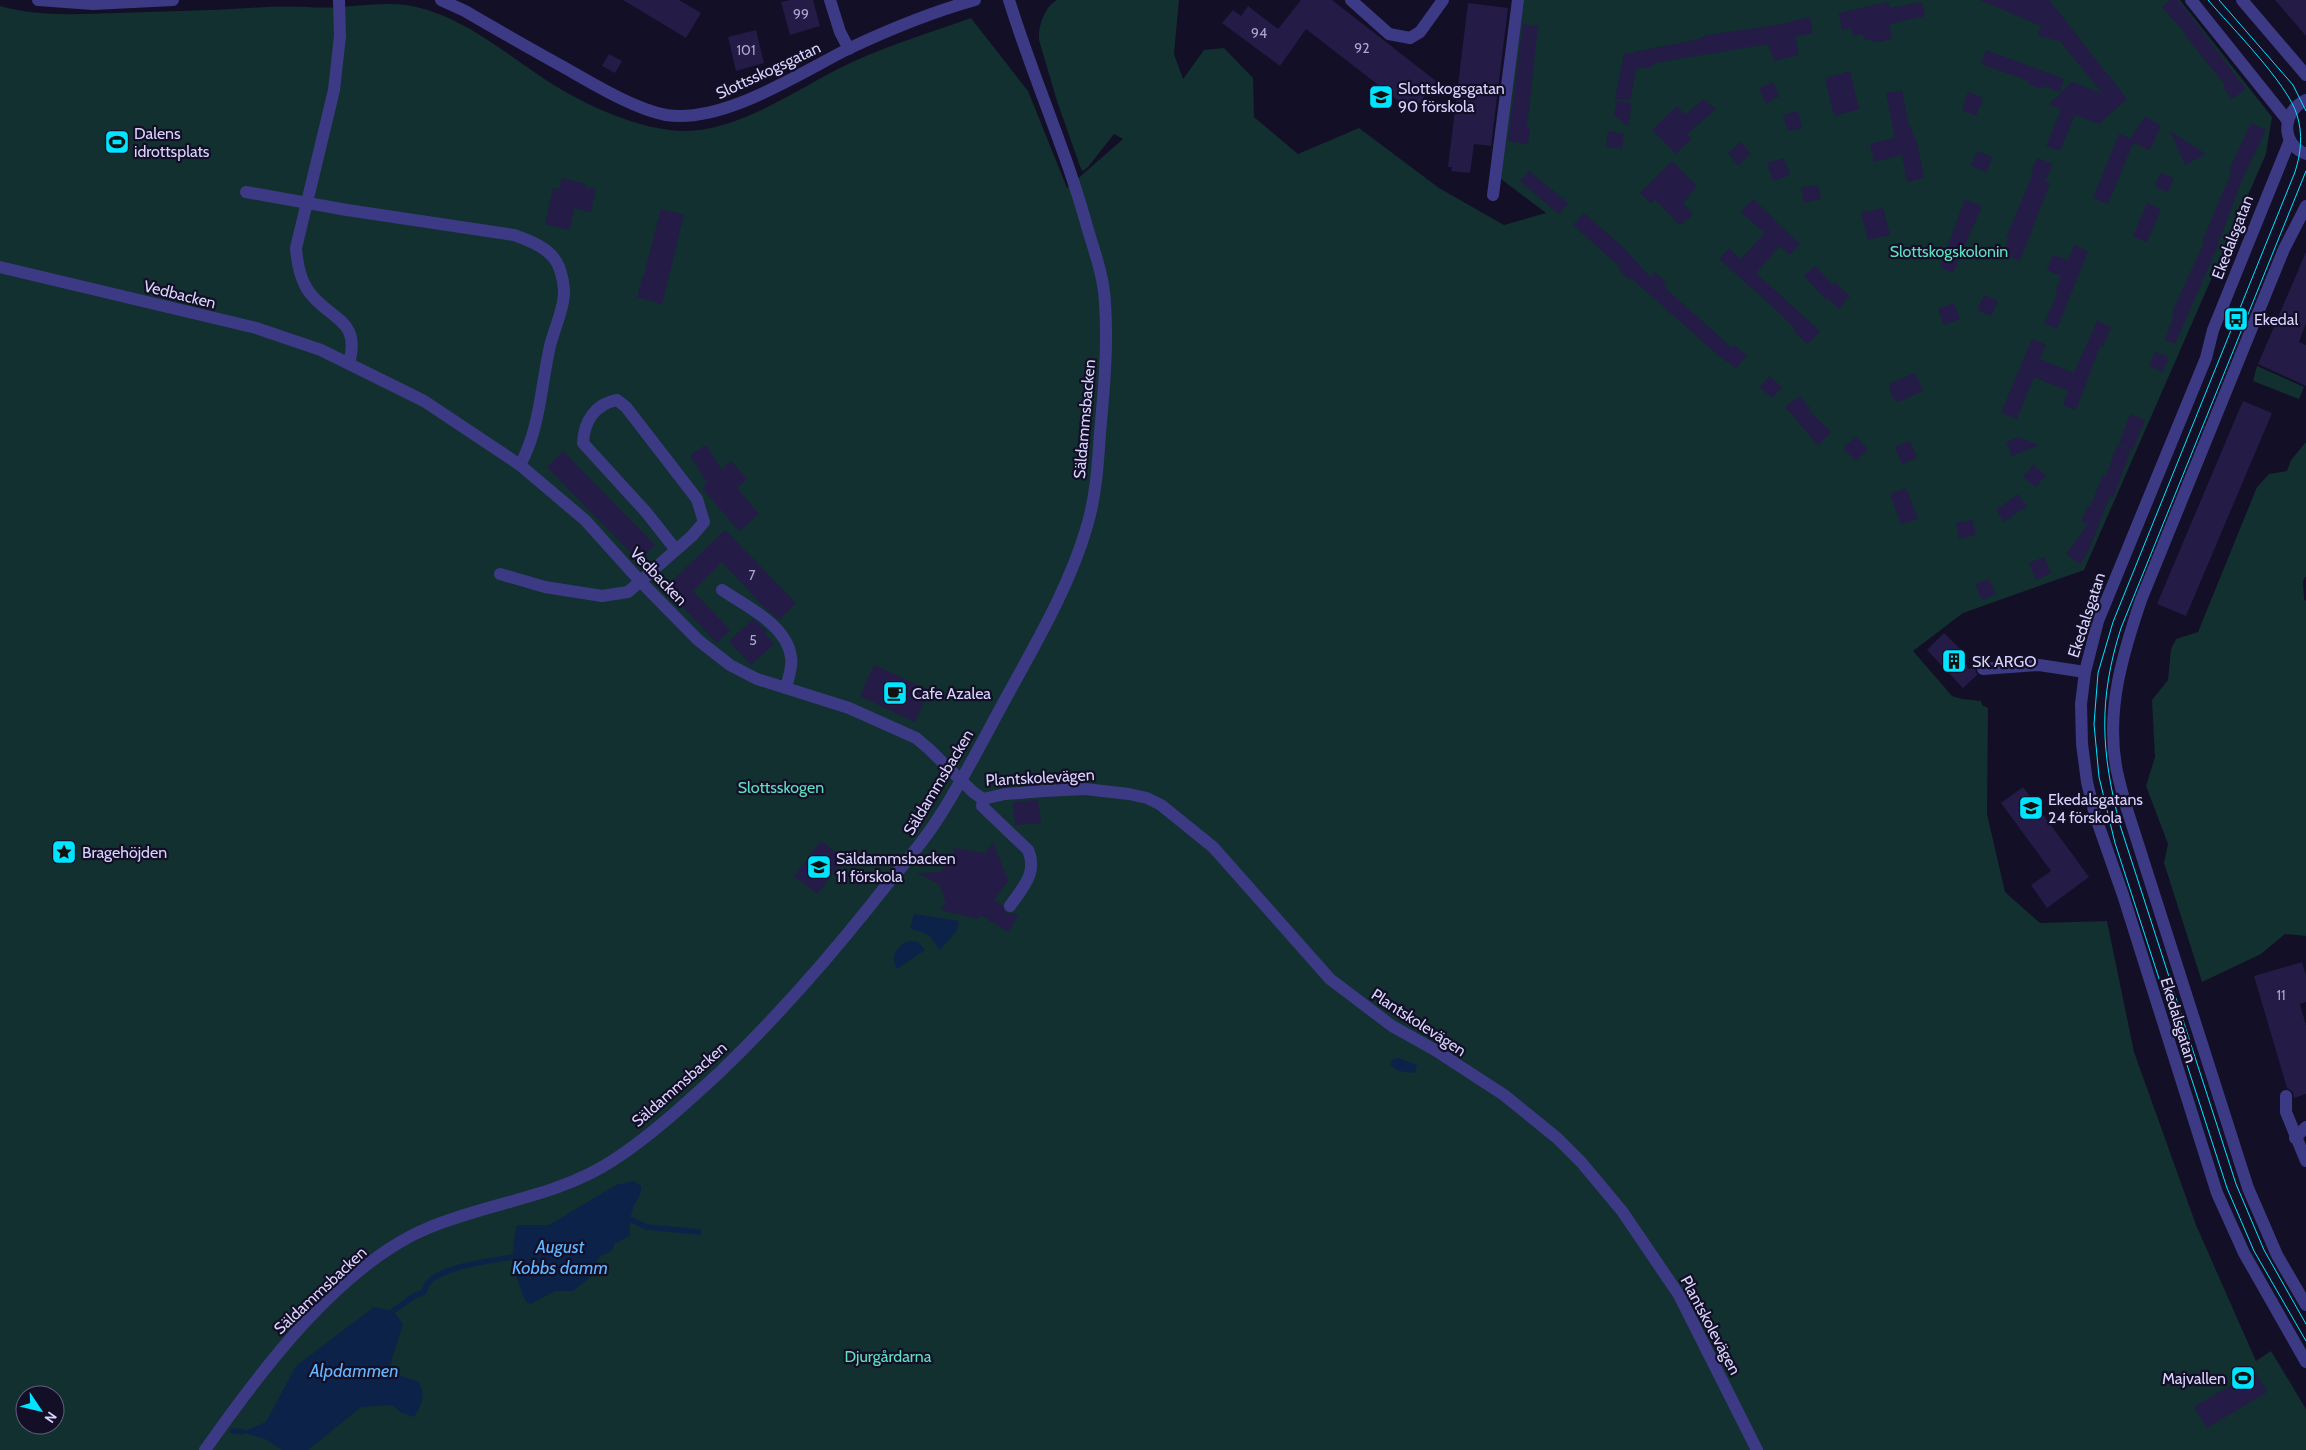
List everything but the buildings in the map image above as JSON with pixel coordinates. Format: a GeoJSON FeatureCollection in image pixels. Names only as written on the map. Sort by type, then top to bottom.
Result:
{"type":"FeatureCollection","features":[{"type":"Feature","properties":{"kind":"street"},"geometry":{"type":"LineString","coordinates":[[38,0],[93,4],[173,0]]}},
{"type":"Feature","properties":{"kind":"street"},"geometry":{"type":"LineString","coordinates":[[339,0],[340,36],[334,90],[296,248],[299,273],[307,289],[346,326],[352,336],[353,348],[349,363]]}},
{"type":"Feature","properties":{"kind":"street","name":"Slottsskogsgatan"},"geometry":{"type":"LineString","coordinates":[[441,0],[465,11],[612,95],[666,115],[694,116],[722,111],[768,91],[849,49],[952,7],[975,0]]}},
{"type":"Feature","properties":{"kind":"street"},"geometry":{"type":"LineString","coordinates":[[830,0],[840,32],[849,49]]}},
{"type":"Feature","properties":{"kind":"street","name":"Säldammsbacken"},"geometry":{"type":"LineString","coordinates":[[205,1450],[282,1348],[367,1265],[424,1230],[489,1206],[558,1187],[587,1175],[611,1162],[685,1104],[759,1035],[836,950],[918,846],[961,780],[1047,620],[1082,542],[1089,520],[1095,486],[1106,371],[1105,304],[1095,255],[1075,184],[1009,0]]}},
{"type":"Feature","properties":{"kind":"street"},"geometry":{"type":"LineString","coordinates":[[1351,0],[1389,34],[1410,38],[1420,32],[1443,0]]}},
{"type":"Feature","properties":{"kind":"street"},"geometry":{"type":"LineString","coordinates":[[1493,195],[1518,0]]}},
{"type":"Feature","properties":{"kind":"street"},"geometry":{"type":"LineString","coordinates":[[2191,0],[2288,121]]}},
{"type":"Feature","properties":{"kind":"street"},"geometry":{"type":"LineString","coordinates":[[2242,0],[2306,75]]}},
{"type":"Feature","properties":{"kind":"street"},"geometry":{"type":"LineString","coordinates":[[2306,100],[2294,108],[2288,121],[2287,130],[2290,140],[2296,148],[2306,154]]}},
{"type":"Feature","properties":{"kind":"street","name":"Ekedalsgatan"},"geometry":{"type":"LineString","coordinates":[[2290,140],[2213,330],[2206,358],[2098,621],[2085,672],[2082,704],[2082,744],[2087,782],[2095,815],[2123,896],[2217,1193],[2244,1253],[2306,1362]]}},
{"type":"Feature","properties":{"kind":"street"},"geometry":{"type":"LineString","coordinates":[[246,192],[514,234],[546,250],[559,266],[564,294],[550,345],[537,415],[526,454],[520,465]]}},
{"type":"Feature","properties":{"kind":"street","name":"Ekedalsgatan"},"geometry":{"type":"LineString","coordinates":[[2306,206],[2284,249],[2141,600],[2124,651],[2118,677],[2114,739],[2116,765],[2125,803],[2238,1158],[2261,1222],[2277,1255],[2306,1305]]}},
{"type":"Feature","properties":{"kind":"street","name":"Vedbacken"},"geometry":{"type":"LineString","coordinates":[[0,266],[256,328],[321,350],[424,401],[520,465],[585,520],[640,582],[698,640],[730,665],[757,679],[849,708],[916,738],[930,749],[961,780]]}},
{"type":"Feature","properties":{"kind":"street"},"geometry":{"type":"LineString","coordinates":[[500,574],[545,587],[602,596],[628,592],[640,582],[692,536],[704,522],[697,499],[626,407],[617,400],[606,402],[591,415],[584,427],[583,442],[646,512],[676,550]]}},
{"type":"Feature","properties":{"kind":"street"},"geometry":{"type":"LineString","coordinates":[[722,590],[765,619],[788,645],[792,658],[786,688]]}},
{"type":"Feature","properties":{"kind":"street"},"geometry":{"type":"LineString","coordinates":[[1983,669],[2031,665],[2053,666],[2085,672]]}},
{"type":"Feature","properties":{"kind":"street","name":"Plantskolevägen"},"geometry":{"type":"LineString","coordinates":[[961,780],[983,799],[1005,794],[1085,790],[1129,794],[1147,798],[1161,805],[1213,847],[1330,979],[1392,1026],[1435,1050],[1504,1096],[1557,1138],[1581,1162],[1622,1211],[1679,1295],[1757,1450]]}},
{"type":"Feature","properties":{"kind":"street"},"geometry":{"type":"LineString","coordinates":[[983,799],[982,806],[1028,850],[1032,859],[1032,873],[1010,906]]}},
{"type":"Feature","properties":{"kind":"street"},"geometry":{"type":"LineString","coordinates":[[2286,1096],[2286,1112],[2306,1161]]}},
{"type":"Feature","properties":{"kind":"street"},"geometry":{"type":"LineString","coordinates":[[2295,1138],[2306,1127]]}},
{"type":"Feature","properties":{"kind":"green space","name":"Slottsskogen"},"geometry":{"type":"Polygon","coordinates":[[[1057,0],[1179,0],[1174,54],[1183,79],[1204,50],[1224,48],[1253,78],[1254,117],[1298,154],[1359,128],[1439,188],[1504,225],[1546,213],[1497,176],[1524,0],[2180,0],[2272,117],[2266,154],[2084,570],[1963,613],[1913,651],[1952,696],[1981,701],[1982,705],[1988,708],[1987,814],[2005,892],[2040,923],[2107,921],[2134,1052],[2196,1225],[2256,1361],[2271,1351],[2306,1409],[2306,1450],[0,1450],[0,6],[29,12],[74,14],[271,7],[320,8],[382,4],[406,5],[425,9],[462,25],[497,46],[546,80],[594,107],[631,121],[668,130],[685,131],[724,125],[744,118],[852,62],[971,18],[1028,91],[1067,188],[1123,139],[1114,134],[1088,167],[1083,171],[1081,169],[1057,101],[1039,40],[1043,17],[1049,7],[1057,0]]]}},
{"type":"Feature","properties":{"kind":"green space"},"geometry":{"type":"Polygon","coordinates":[[[2257,366],[2304,387],[2299,399],[2253,381],[2257,366]]]}},
{"type":"Feature","properties":{"kind":"green space"},"geometry":{"type":"Polygon","coordinates":[[[2306,442],[2306,576],[2303,581],[2304,599],[2306,601],[2306,936],[2285,934],[2261,954],[2202,982],[2164,863],[2168,844],[2146,786],[2155,757],[2152,700],[2168,680],[2171,649],[2176,639],[2198,632],[2257,487],[2269,474],[2287,471],[2291,460],[2306,442]]]}},
{"type":"Feature","properties":{"kind":"water"},"geometry":{"type":"Polygon","coordinates":[[[914,914],[959,921],[956,932],[940,950],[929,935],[910,928],[914,914]]]}},
{"type":"Feature","properties":{"kind":"water"},"geometry":{"type":"Polygon","coordinates":[[[909,941],[918,942],[925,950],[897,969],[894,956],[901,946],[909,941]]]}},
{"type":"Feature","properties":{"kind":"water"},"geometry":{"type":"Polygon","coordinates":[[[1399,1058],[1417,1065],[1415,1073],[1399,1071],[1390,1065],[1393,1059],[1399,1058]]]}},
{"type":"Feature","properties":{"kind":"water","name":"August Kobbs damm"},"geometry":{"type":"Polygon","coordinates":[[[634,1181],[641,1186],[641,1190],[631,1215],[630,1236],[619,1243],[615,1242],[612,1251],[600,1256],[588,1279],[573,1291],[555,1291],[531,1304],[526,1302],[515,1273],[514,1265],[513,1247],[517,1225],[549,1225],[616,1185],[634,1181]]]}},
{"type":"Feature","properties":{"kind":"water","name":"Alpdammen"},"geometry":{"type":"Polygon","coordinates":[[[374,1307],[393,1311],[403,1324],[390,1365],[395,1374],[419,1382],[423,1396],[414,1417],[402,1413],[392,1405],[361,1407],[308,1450],[282,1450],[265,1439],[242,1432],[266,1422],[296,1366],[374,1307]]]}},
{"type":"Feature","properties":{"kind":"waterway"},"geometry":{"type":"LineString","coordinates":[[632,1220],[647,1227],[699,1232]]}},
{"type":"Feature","properties":{"kind":"waterway"},"geometry":{"type":"LineString","coordinates":[[393,1311],[414,1296],[424,1292],[429,1282],[445,1272],[468,1265],[512,1257]]}},
{"type":"Feature","properties":{"kind":"waterway"},"geometry":{"type":"LineString","coordinates":[[233,1431],[242,1432]]}},
{"type":"Feature","properties":{"kind":"tram line"},"geometry":{"type":"LineString","coordinates":[[2208,0],[2271,72],[2292,102],[2299,122],[2301,136],[2299,158],[2113,622],[2098,673],[2094,724],[2099,777],[2115,843],[2227,1188],[2254,1251],[2306,1341]]}},
{"type":"Feature","properties":{"kind":"tram line"},"geometry":{"type":"LineString","coordinates":[[2219,0],[2293,85],[2306,111]]}},
{"type":"Feature","properties":{"kind":"tram line"},"geometry":{"type":"LineString","coordinates":[[2306,171],[2121,628],[2108,679],[2105,726],[2109,774],[2120,825],[2236,1184],[2264,1250],[2306,1324]]}},
{"type":"Feature","properties":{"kind":"place","name":"Slottskogsgatan 90 förskola"},"geometry":{"type":"Point","coordinates":[1381,97]}},
{"type":"Feature","properties":{"kind":"place","name":"Dalens idrottsplats"},"geometry":{"type":"Point","coordinates":[117,142]}},
{"type":"Feature","properties":{"kind":"place","name":"Ekedal"},"geometry":{"type":"Point","coordinates":[2236,319]}},
{"type":"Feature","properties":{"kind":"place","name":"SK ARGO"},"geometry":{"type":"Point","coordinates":[1954,661]}},
{"type":"Feature","properties":{"kind":"place","name":"Cafe Azalea"},"geometry":{"type":"Point","coordinates":[895,693]}},
{"type":"Feature","properties":{"kind":"place","name":"Ekedalsgatans 24 förskola"},"geometry":{"type":"Point","coordinates":[2031,808]}},
{"type":"Feature","properties":{"kind":"place","name":"Bragehöjden"},"geometry":{"type":"Point","coordinates":[64,852]}},
{"type":"Feature","properties":{"kind":"place","name":"Säldammsbacken 11 förskola"},"geometry":{"type":"Point","coordinates":[819,867]}},
{"type":"Feature","properties":{"kind":"place","name":"Majvallen"},"geometry":{"type":"Point","coordinates":[2243,1378]}},
{"type":"Feature","properties":{"kind":"park label","name":"Slottskogskolonin"},"geometry":{"type":"Point","coordinates":[1949,251]}},
{"type":"Feature","properties":{"kind":"park label","name":"Djurgårdarna"},"geometry":{"type":"Point","coordinates":[888,1356]}}]}
